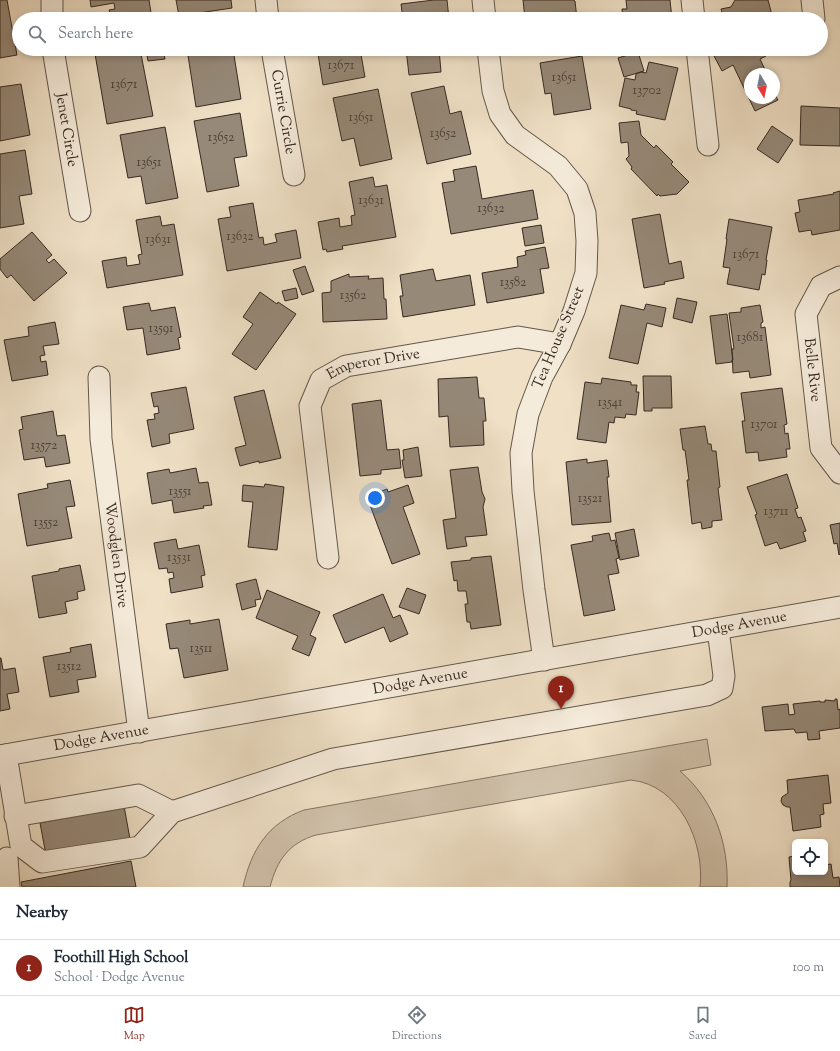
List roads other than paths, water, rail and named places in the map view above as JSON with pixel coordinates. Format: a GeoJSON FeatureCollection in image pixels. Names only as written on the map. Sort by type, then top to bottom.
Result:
{"type":"FeatureCollection","features":[{"type":"Feature","properties":{"kind":"street"},"geometry":{"type":"LineString","coordinates":[[52,0],[52,12]]}},
{"type":"Feature","properties":{"kind":"street"},"geometry":{"type":"LineString","coordinates":[[266,0],[267,12]]}},
{"type":"Feature","properties":{"kind":"street"},"geometry":{"type":"LineString","coordinates":[[483,0],[484,12]]}},
{"type":"Feature","properties":{"kind":"street"},"geometry":{"type":"LineString","coordinates":[[692,0],[693,12]]}},
{"type":"Feature","properties":{"kind":"street"},"geometry":{"type":"LineString","coordinates":[[812,0],[813,12]]}},
{"type":"Feature","properties":{"kind":"street","name":"Jenet Circle"},"geometry":{"type":"LineString","coordinates":[[54,56],[80,211]]}},
{"type":"Feature","properties":{"kind":"street","name":"Currie Circle"},"geometry":{"type":"LineString","coordinates":[[273,56],[294,175]]}},
{"type":"Feature","properties":{"kind":"street","name":"Tea House Street"},"geometry":{"type":"LineString","coordinates":[[489,56],[493,91],[500,114],[515,134],[558,166],[577,189],[585,213],[587,241],[586,273],[574,311],[560,344],[542,377],[528,414],[521,453],[534,590],[544,660]]}},
{"type":"Feature","properties":{"kind":"street"},"geometry":{"type":"LineString","coordinates":[[698,56],[708,145]]}},
{"type":"Feature","properties":{"kind":"street","name":"Belle Rive"},"geometry":{"type":"LineString","coordinates":[[840,277],[820,286],[806,314],[821,448],[840,473]]}},
{"type":"Feature","properties":{"kind":"street","name":"Emperor Drive"},"geometry":{"type":"LineString","coordinates":[[328,558],[310,406],[321,380],[346,366],[518,337],[560,344]]}},
{"type":"Feature","properties":{"kind":"street","name":"Woodglen Drive"},"geometry":{"type":"LineString","coordinates":[[99,377],[101,439],[139,732]]}},
{"type":"Feature","properties":{"kind":"street","name":"Dodge Avenue"},"geometry":{"type":"LineString","coordinates":[[3,756],[840,607]]}},
{"type":"Feature","properties":{"kind":"street"},"geometry":{"type":"LineString","coordinates":[[9,853],[42,862],[140,847],[172,812],[333,759],[707,695],[722,688],[724,676],[718,629]]}},
{"type":"Feature","properties":{"kind":"street"},"geometry":{"type":"LineString","coordinates":[[3,756],[15,816],[9,853],[9,887]]}},
{"type":"Feature","properties":{"kind":"street"},"geometry":{"type":"LineString","coordinates":[[15,816],[138,795],[172,812]]}},
{"type":"Feature","properties":{"kind":"place","name":"Foothill High School"},"geometry":{"type":"Point","coordinates":[561,709]}}]}
